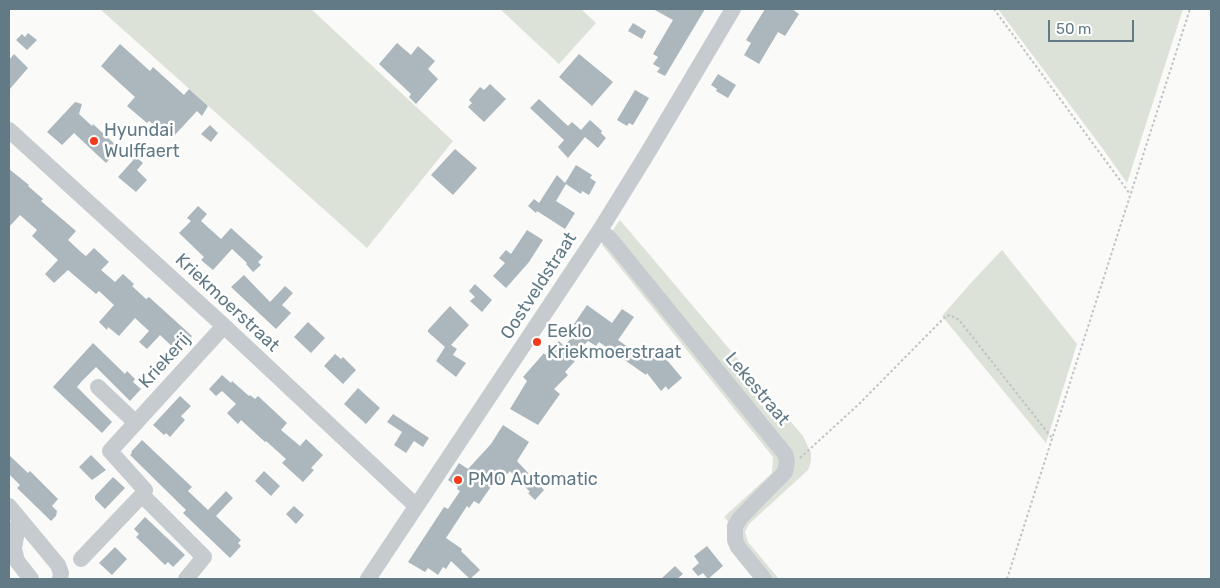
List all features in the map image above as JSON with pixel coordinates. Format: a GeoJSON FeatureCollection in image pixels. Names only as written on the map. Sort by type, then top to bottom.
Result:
{"type":"FeatureCollection","features":[{"type":"Feature","properties":{"kind":"street","name":"Oostveldstraat"},"geometry":{"type":"LineString","coordinates":[[368,579],[600,230],[733,9]]}},
{"type":"Feature","properties":{"kind":"street","name":"Kriekmoerstraat"},"geometry":{"type":"LineString","coordinates":[[9,130],[224,326],[416,506]]}},
{"type":"Feature","properties":{"kind":"street","name":"Lekestraat"},"geometry":{"type":"LineString","coordinates":[[600,230],[612,241],[785,454],[787,466]]}},
{"type":"Feature","properties":{"kind":"street","name":"Kriekerij"},"geometry":{"type":"LineString","coordinates":[[186,579],[204,557],[142,495],[144,490],[110,451],[224,326]]}},
{"type":"Feature","properties":{"kind":"street"},"geometry":{"type":"LineString","coordinates":[[98,387],[136,423]]}},
{"type":"Feature","properties":{"kind":"street"},"geometry":{"type":"LineString","coordinates":[[764,579],[738,547],[735,540],[735,526],[740,518],[781,478],[787,466]]}},
{"type":"Feature","properties":{"kind":"street"},"geometry":{"type":"LineString","coordinates":[[81,559],[142,495]]}},
{"type":"Feature","properties":{"kind":"street"},"geometry":{"type":"LineString","coordinates":[[14,512],[14,549],[17,561],[31,579]]}},
{"type":"Feature","properties":{"kind":"street"},"geometry":{"type":"LineString","coordinates":[[14,512],[58,564],[61,573],[60,579]]}},
{"type":"Feature","properties":{"kind":"path"},"geometry":{"type":"LineString","coordinates":[[994,9],[1130,194]]}},
{"type":"Feature","properties":{"kind":"path"},"geometry":{"type":"LineString","coordinates":[[1007,579],[1190,9]]}},
{"type":"Feature","properties":{"kind":"path"},"geometry":{"type":"LineString","coordinates":[[787,466],[799,459],[853,410],[946,316],[950,315],[959,320],[1052,438]]}},
{"type":"Feature","properties":{"kind":"shaded area"},"geometry":{"type":"Polygon","coordinates":[[[100,9],[311,9],[453,141],[367,248],[100,9]]]}},
{"type":"Feature","properties":{"kind":"shaded area"},"geometry":{"type":"Polygon","coordinates":[[[500,9],[581,9],[596,23],[559,64],[500,9]]]}},
{"type":"Feature","properties":{"kind":"shaded area"},"geometry":{"type":"Polygon","coordinates":[[[998,9],[1183,9],[1127,183],[1103,149],[998,9]]]}},
{"type":"Feature","properties":{"kind":"shaded area"},"geometry":{"type":"Polygon","coordinates":[[[620,220],[803,436],[811,453],[808,470],[749,524],[745,532],[748,542],[779,579],[769,579],[742,543],[743,522],[781,465],[729,522],[724,517],[772,473],[773,457],[602,245],[620,220]]]}},
{"type":"Feature","properties":{"kind":"shaded area"},"geometry":{"type":"Polygon","coordinates":[[[1002,250],[1077,344],[1046,443],[942,316],[1002,250]]]}},
{"type":"Feature","properties":{"kind":"building"},"geometry":{"type":"Polygon","coordinates":[[[653,9],[705,9],[665,76],[657,72],[660,68],[653,64],[658,57],[653,54],[673,20],[653,9]]]}},
{"type":"Feature","properties":{"kind":"building"},"geometry":{"type":"Polygon","coordinates":[[[765,9],[792,9],[799,14],[785,36],[778,32],[759,64],[744,55],[751,43],[746,40],[765,9]]]}},
{"type":"Feature","properties":{"kind":"building"},"geometry":{"type":"Polygon","coordinates":[[[633,23],[646,31],[642,39],[628,31],[633,23]]]}},
{"type":"Feature","properties":{"kind":"building"},"geometry":{"type":"Polygon","coordinates":[[[28,33],[37,40],[27,50],[16,40],[22,34],[25,37],[28,33]]]}},
{"type":"Feature","properties":{"kind":"building"},"geometry":{"type":"Polygon","coordinates":[[[397,43],[411,55],[418,46],[435,61],[428,69],[438,79],[416,104],[409,97],[411,94],[379,64],[397,43]]]}},
{"type":"Feature","properties":{"kind":"building"},"geometry":{"type":"Polygon","coordinates":[[[120,44],[150,71],[153,67],[184,95],[189,89],[208,106],[202,116],[197,111],[172,138],[160,127],[159,129],[149,121],[147,123],[127,106],[135,97],[101,66],[120,44]]]}},
{"type":"Feature","properties":{"kind":"building"},"geometry":{"type":"Polygon","coordinates":[[[14,54],[28,68],[9,90],[9,60],[14,54]]]}},
{"type":"Feature","properties":{"kind":"building"},"geometry":{"type":"Polygon","coordinates":[[[579,54],[613,82],[592,106],[559,77],[579,54]]]}},
{"type":"Feature","properties":{"kind":"building"},"geometry":{"type":"Polygon","coordinates":[[[718,74],[736,85],[728,98],[716,91],[717,89],[711,85],[718,74]]]}},
{"type":"Feature","properties":{"kind":"building"},"geometry":{"type":"Polygon","coordinates":[[[490,84],[506,99],[484,122],[468,107],[472,103],[469,100],[480,87],[484,90],[490,84]]]}},
{"type":"Feature","properties":{"kind":"building"},"geometry":{"type":"Polygon","coordinates":[[[635,90],[649,98],[633,125],[629,123],[627,126],[617,120],[635,90]]]}},
{"type":"Feature","properties":{"kind":"building"},"geometry":{"type":"Polygon","coordinates":[[[539,99],[568,126],[572,122],[581,130],[590,120],[602,131],[601,133],[606,138],[598,148],[585,137],[568,158],[558,147],[564,140],[530,108],[539,99]]]}},
{"type":"Feature","properties":{"kind":"building"},"geometry":{"type":"Polygon","coordinates":[[[75,102],[82,104],[79,114],[119,148],[106,163],[74,133],[62,145],[47,132],[75,102]]]}},
{"type":"Feature","properties":{"kind":"building"},"geometry":{"type":"Polygon","coordinates":[[[210,125],[218,133],[211,142],[201,134],[210,125]]]}},
{"type":"Feature","properties":{"kind":"building"},"geometry":{"type":"Polygon","coordinates":[[[455,149],[477,168],[453,195],[431,175],[455,149]]]}},
{"type":"Feature","properties":{"kind":"building"},"geometry":{"type":"Polygon","coordinates":[[[136,157],[143,163],[137,170],[147,180],[136,192],[118,177],[136,157]]]}},
{"type":"Feature","properties":{"kind":"building"},"geometry":{"type":"Polygon","coordinates":[[[576,165],[592,175],[590,178],[596,182],[589,195],[582,191],[581,194],[566,184],[556,201],[575,213],[565,229],[537,211],[536,213],[528,206],[534,199],[539,203],[557,175],[565,183],[576,165]]]}},
{"type":"Feature","properties":{"kind":"building"},"geometry":{"type":"Polygon","coordinates":[[[9,169],[29,185],[43,199],[41,201],[76,231],[68,240],[82,253],[86,256],[94,248],[109,262],[101,270],[115,282],[123,274],[134,284],[132,286],[146,299],[149,297],[192,336],[178,352],[160,335],[147,349],[139,342],[149,331],[135,318],[119,336],[108,327],[107,330],[99,322],[114,305],[99,291],[96,294],[68,270],[54,283],[45,274],[58,260],[32,236],[37,230],[20,215],[9,227],[9,169]]]}},
{"type":"Feature","properties":{"kind":"building"},"geometry":{"type":"Polygon","coordinates":[[[198,206],[207,214],[201,221],[221,239],[231,228],[263,257],[258,262],[261,265],[253,272],[247,263],[232,249],[213,270],[201,260],[204,257],[179,233],[191,221],[187,218],[198,206]]]}},
{"type":"Feature","properties":{"kind":"building"},"geometry":{"type":"Polygon","coordinates":[[[527,230],[543,240],[529,262],[506,288],[493,276],[505,263],[499,258],[506,250],[511,254],[527,230]]]}},
{"type":"Feature","properties":{"kind":"building"},"geometry":{"type":"Polygon","coordinates":[[[244,275],[270,302],[285,286],[293,293],[282,305],[291,313],[276,329],[231,287],[244,275]]]}},
{"type":"Feature","properties":{"kind":"building"},"geometry":{"type":"Polygon","coordinates":[[[475,284],[492,300],[482,312],[470,301],[475,297],[469,291],[475,284]]]}},
{"type":"Feature","properties":{"kind":"building"},"geometry":{"type":"Polygon","coordinates":[[[587,305],[612,323],[622,309],[634,317],[618,340],[642,357],[655,346],[682,378],[668,390],[666,386],[661,391],[647,373],[646,375],[599,342],[596,346],[588,341],[571,358],[575,361],[565,372],[568,375],[554,389],[560,394],[538,425],[510,409],[527,381],[523,377],[544,353],[545,355],[559,341],[564,346],[578,331],[572,327],[587,305]]]}},
{"type":"Feature","properties":{"kind":"building"},"geometry":{"type":"Polygon","coordinates":[[[450,306],[469,325],[451,345],[457,349],[453,355],[466,363],[456,377],[436,361],[445,347],[428,332],[450,306]]]}},
{"type":"Feature","properties":{"kind":"building"},"geometry":{"type":"Polygon","coordinates":[[[308,322],[325,338],[311,353],[294,337],[308,322]]]}},
{"type":"Feature","properties":{"kind":"building"},"geometry":{"type":"Polygon","coordinates":[[[93,343],[125,374],[127,371],[135,379],[133,382],[141,389],[130,401],[96,367],[82,381],[77,387],[112,422],[102,433],[53,387],[93,343]]]}},
{"type":"Feature","properties":{"kind":"building"},"geometry":{"type":"Polygon","coordinates":[[[335,354],[341,359],[343,357],[356,370],[343,384],[324,366],[335,354]]]}},
{"type":"Feature","properties":{"kind":"building"},"geometry":{"type":"Polygon","coordinates":[[[222,375],[249,396],[255,399],[258,396],[287,423],[281,430],[300,446],[306,439],[323,455],[311,468],[314,470],[303,482],[282,463],[286,459],[241,420],[238,424],[227,413],[236,404],[222,391],[216,396],[209,389],[222,375]]]}},
{"type":"Feature","properties":{"kind":"building"},"geometry":{"type":"Polygon","coordinates":[[[358,388],[380,408],[366,424],[344,404],[358,388]]]}},
{"type":"Feature","properties":{"kind":"building"},"geometry":{"type":"Polygon","coordinates":[[[180,396],[191,406],[181,416],[185,420],[170,437],[166,433],[164,435],[153,425],[180,396]]]}},
{"type":"Feature","properties":{"kind":"building"},"geometry":{"type":"Polygon","coordinates":[[[393,414],[429,438],[423,447],[414,441],[406,453],[394,445],[402,432],[387,422],[393,414]]]}},
{"type":"Feature","properties":{"kind":"building"},"geometry":{"type":"Polygon","coordinates":[[[503,425],[529,442],[517,461],[544,490],[535,500],[510,471],[500,482],[497,478],[479,504],[474,501],[469,508],[467,506],[446,538],[462,549],[461,551],[480,570],[470,579],[451,561],[446,569],[443,567],[438,575],[428,568],[425,572],[408,562],[444,507],[448,509],[460,491],[457,489],[458,487],[448,480],[459,463],[468,469],[491,444],[503,425]]]}},
{"type":"Feature","properties":{"kind":"building"},"geometry":{"type":"Polygon","coordinates":[[[142,440],[192,487],[188,491],[208,510],[226,491],[233,498],[216,516],[241,540],[238,543],[241,546],[230,558],[183,513],[186,510],[130,455],[142,440]]]}},
{"type":"Feature","properties":{"kind":"building"},"geometry":{"type":"Polygon","coordinates":[[[9,455],[28,473],[30,471],[58,499],[52,506],[57,511],[56,516],[51,521],[17,488],[20,485],[9,474],[9,455]]]}},
{"type":"Feature","properties":{"kind":"building"},"geometry":{"type":"Polygon","coordinates":[[[91,455],[106,470],[92,480],[79,467],[91,455]]]}},
{"type":"Feature","properties":{"kind":"building"},"geometry":{"type":"Polygon","coordinates":[[[264,471],[280,486],[271,496],[255,481],[264,471]]]}},
{"type":"Feature","properties":{"kind":"building"},"geometry":{"type":"Polygon","coordinates":[[[113,477],[125,488],[105,509],[95,499],[95,496],[113,477]]]}},
{"type":"Feature","properties":{"kind":"building"},"geometry":{"type":"Polygon","coordinates":[[[294,506],[304,515],[296,524],[286,514],[294,506]]]}},
{"type":"Feature","properties":{"kind":"building"},"geometry":{"type":"Polygon","coordinates":[[[145,517],[185,555],[173,567],[168,562],[165,565],[136,537],[139,534],[134,529],[145,517]]]}},
{"type":"Feature","properties":{"kind":"building"},"geometry":{"type":"Polygon","coordinates":[[[707,546],[723,566],[708,579],[703,573],[698,576],[692,569],[699,563],[694,556],[707,546]]]}},
{"type":"Feature","properties":{"kind":"building"},"geometry":{"type":"Polygon","coordinates":[[[115,547],[127,559],[112,575],[99,563],[115,547]]]}},
{"type":"Feature","properties":{"kind":"building"},"geometry":{"type":"Polygon","coordinates":[[[675,566],[683,574],[677,579],[661,579],[675,566]]]}},
{"type":"Feature","properties":{"kind":"place","name":"Hyundai Wulffaert"},"geometry":{"type":"Point","coordinates":[94,141]}},
{"type":"Feature","properties":{"kind":"place","name":"Eeklo Kriekmoerstraat"},"geometry":{"type":"Point","coordinates":[537,342]}},
{"type":"Feature","properties":{"kind":"place","name":"PMO Automatic"},"geometry":{"type":"Point","coordinates":[458,480]}}]}
